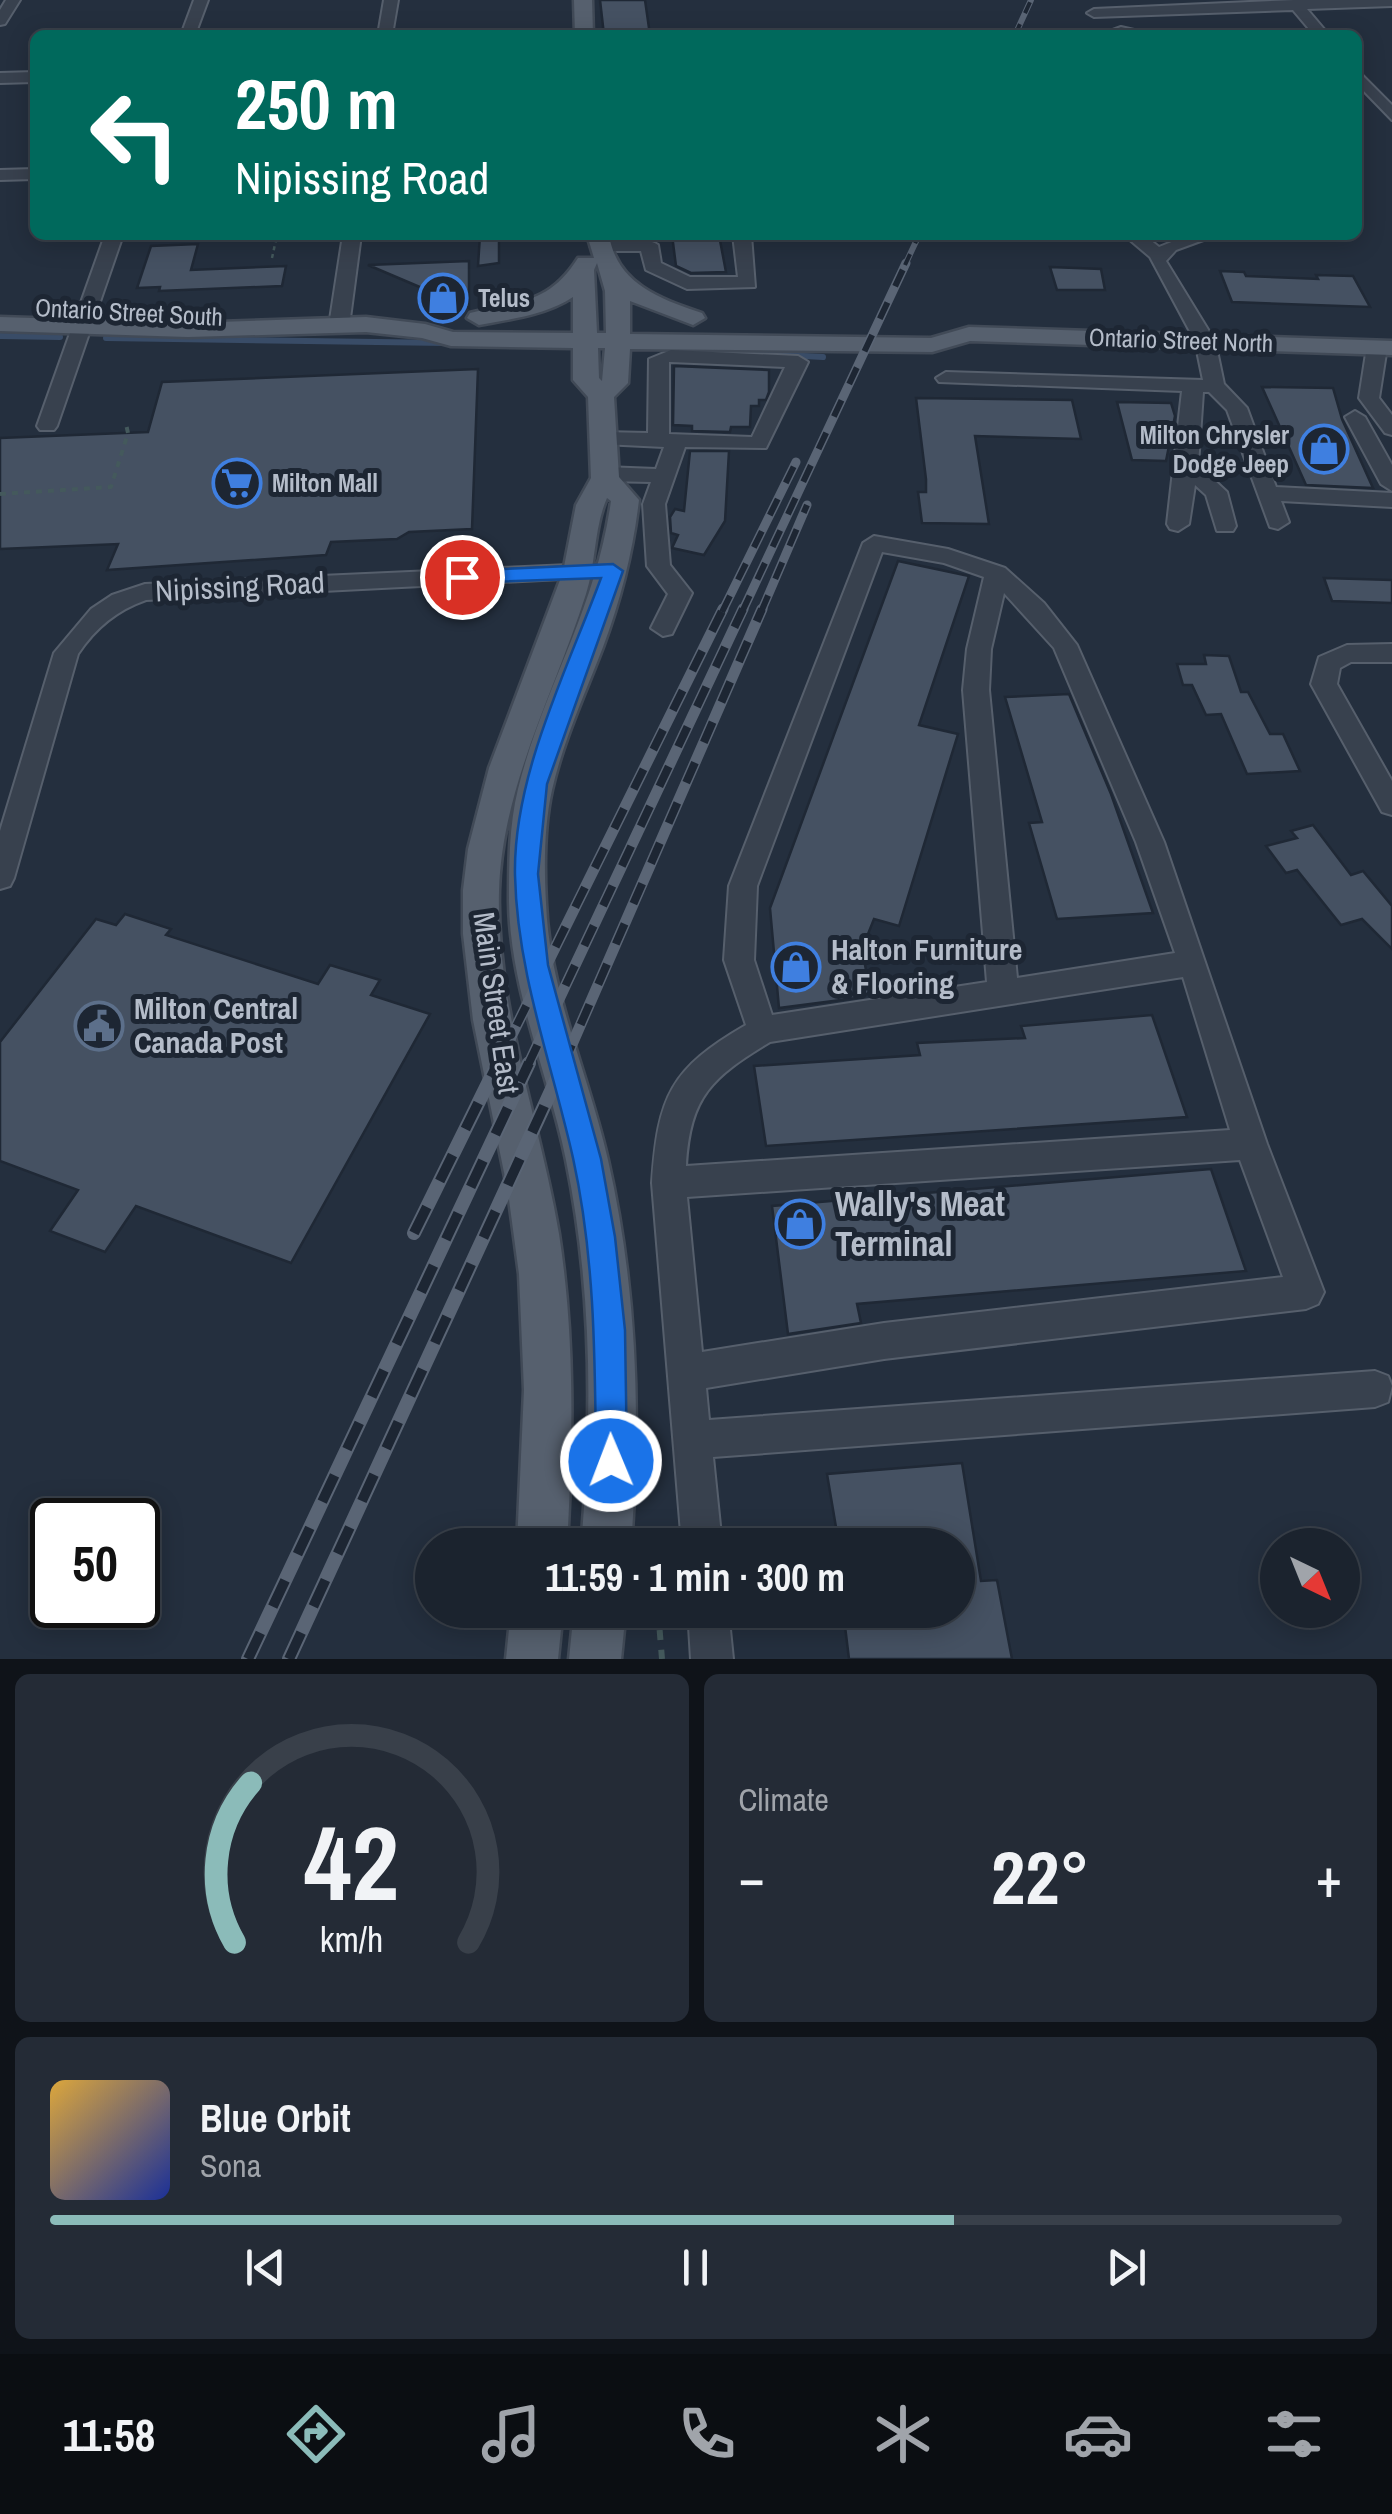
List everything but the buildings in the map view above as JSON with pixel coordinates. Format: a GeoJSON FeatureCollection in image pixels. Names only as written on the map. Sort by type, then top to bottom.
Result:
{"type":"FeatureCollection","features":[{"type":"Feature","properties":{"kind":"main road"},"geometry":{"type":"LineString","coordinates":[[583,0],[584,30]]}},
{"type":"Feature","properties":{"kind":"main road"},"geometry":{"type":"LineString","coordinates":[[480,318],[556,299],[574,286],[595,252]]}},
{"type":"Feature","properties":{"kind":"main road","name":"Main Street East"},"geometry":{"type":"LineString","coordinates":[[595,252],[615,278],[618,329],[603,438],[605,476],[590,503],[596,571],[536,784],[526,874],[536,965],[587,1159],[601,1237],[610,1330],[612,1494],[608,1528]]}},
{"type":"Feature","properties":{"kind":"main road","name":"Main Street East"},"geometry":{"type":"LineString","coordinates":[[595,252],[584,328],[586,380],[608,385]]}},
{"type":"Feature","properties":{"kind":"main road"},"geometry":{"type":"LineString","coordinates":[[615,278],[644,300],[693,318]]}},
{"type":"Feature","properties":{"kind":"main road","name":"Ontario Street South"},"geometry":{"type":"LineString","coordinates":[[0,307],[218,330],[257,325],[427,329],[451,339],[584,328]]}},
{"type":"Feature","properties":{"kind":"main road","name":"Ontario Street South"},"geometry":{"type":"LineString","coordinates":[[0,324],[84,318]]}},
{"type":"Feature","properties":{"kind":"main road","name":"Ontario Street South"},"geometry":{"type":"LineString","coordinates":[[427,329],[450,320],[480,318],[584,328]]}},
{"type":"Feature","properties":{"kind":"main road","name":"Ontario Street North"},"geometry":{"type":"LineString","coordinates":[[618,329],[693,318],[934,321],[969,334]]}},
{"type":"Feature","properties":{"kind":"main road","name":"Ontario Street North"},"geometry":{"type":"LineString","coordinates":[[584,328],[932,344],[969,334],[1385,347]]}},
{"type":"Feature","properties":{"kind":"main road","name":"Main Street East"},"geometry":{"type":"LineString","coordinates":[[543,1528],[550,1438],[544,1302],[536,1232],[490,1000],[482,945],[481,890],[486,844],[516,739],[596,571]]}},
{"type":"Feature","properties":{"kind":"main road"},"geometry":{"type":"LineString","coordinates":[[532,1659],[536,1628]]}},
{"type":"Feature","properties":{"kind":"main road"},"geometry":{"type":"LineString","coordinates":[[595,1659],[598,1628]]}},
{"type":"Feature","properties":{"kind":"street"},"geometry":{"type":"LineString","coordinates":[[0,21],[14,0]]}},
{"type":"Feature","properties":{"kind":"street"},"geometry":{"type":"LineString","coordinates":[[190,30],[200,0]]}},
{"type":"Feature","properties":{"kind":"street"},"geometry":{"type":"LineString","coordinates":[[386,30],[391,0]]}},
{"type":"Feature","properties":{"kind":"street"},"geometry":{"type":"LineString","coordinates":[[1094,12],[1392,2]]}},
{"type":"Feature","properties":{"kind":"street"},"geometry":{"type":"LineString","coordinates":[[1295,4],[1318,30]]}},
{"type":"Feature","properties":{"kind":"street"},"geometry":{"type":"LineString","coordinates":[[0,78],[30,76]]}},
{"type":"Feature","properties":{"kind":"street"},"geometry":{"type":"LineString","coordinates":[[1362,81],[1392,115]]}},
{"type":"Feature","properties":{"kind":"street"},"geometry":{"type":"LineString","coordinates":[[0,174],[30,174]]}},
{"type":"Feature","properties":{"kind":"street"},"geometry":{"type":"LineString","coordinates":[[47,426],[112,240]]}},
{"type":"Feature","properties":{"kind":"street"},"geometry":{"type":"LineString","coordinates":[[339,326],[351,240]]}},
{"type":"Feature","properties":{"kind":"street"},"geometry":{"type":"LineString","coordinates":[[595,252],[648,240],[652,266],[687,284],[748,283],[743,240]]}},
{"type":"Feature","properties":{"kind":"street"},"geometry":{"type":"LineString","coordinates":[[1139,240],[1158,255]]}},
{"type":"Feature","properties":{"kind":"street"},"geometry":{"type":"LineString","coordinates":[[1158,255],[1180,240]]}},
{"type":"Feature","properties":{"kind":"street"},"geometry":{"type":"LineString","coordinates":[[1158,255],[1157,260],[1205,341],[1203,385],[1178,524]]}},
{"type":"Feature","properties":{"kind":"street"},"geometry":{"type":"LineString","coordinates":[[1385,347],[1370,398],[1392,430]]}},
{"type":"Feature","properties":{"kind":"street"},"geometry":{"type":"LineString","coordinates":[[603,438],[668,440],[759,444],[798,362],[671,356],[658,359],[668,440],[666,476],[654,504],[660,566],[680,598],[662,628]]}},
{"type":"Feature","properties":{"kind":"street"},"geometry":{"type":"LineString","coordinates":[[608,385],[658,374]]}},
{"type":"Feature","properties":{"kind":"street"},"geometry":{"type":"LineString","coordinates":[[946,378],[1203,385],[1236,408],[1278,522]]}},
{"type":"Feature","properties":{"kind":"street"},"geometry":{"type":"LineString","coordinates":[[1354,417],[1389,471]]}},
{"type":"Feature","properties":{"kind":"street"},"geometry":{"type":"LineString","coordinates":[[1188,468],[1216,492],[1225,526]]}},
{"type":"Feature","properties":{"kind":"street"},"geometry":{"type":"LineString","coordinates":[[605,476],[666,476]]}},
{"type":"Feature","properties":{"kind":"street"},"geometry":{"type":"LineString","coordinates":[[1266,494],[1392,500]]}},
{"type":"Feature","properties":{"kind":"street"},"geometry":{"type":"LineString","coordinates":[[686,1373],[884,1341],[1306,1292],[1251,1144],[1150,842],[1065,645],[1036,609],[997,573],[948,556],[874,543],[743,886],[735,936],[738,969],[764,1030]]}},
{"type":"Feature","properties":{"kind":"street","name":"Nipissing Road"},"geometry":{"type":"LineString","coordinates":[[0,878],[66,653],[77,634],[116,601],[156,591],[596,571]]}},
{"type":"Feature","properties":{"kind":"street"},"geometry":{"type":"LineString","coordinates":[[997,573],[979,649],[976,690],[982,788],[1004,991]]}},
{"type":"Feature","properties":{"kind":"street"},"geometry":{"type":"LineString","coordinates":[[1392,652],[1347,654],[1328,663],[1324,684],[1392,805]]}},
{"type":"Feature","properties":{"kind":"street"},"geometry":{"type":"LineString","coordinates":[[700,1528],[669,1183],[670,1132],[684,1088],[721,1054],[764,1030],[1193,963]]}},
{"type":"Feature","properties":{"kind":"street"},"geometry":{"type":"LineString","coordinates":[[669,1183],[1251,1144]]}},
{"type":"Feature","properties":{"kind":"street"},"geometry":{"type":"LineString","coordinates":[[692,1440],[1375,1389]]}},
{"type":"Feature","properties":{"kind":"street"},"geometry":{"type":"LineString","coordinates":[[709,1628],[712,1659]]}},
{"type":"Feature","properties":{"kind":"path"},"geometry":{"type":"LineString","coordinates":[[272,258],[276,240]]}},
{"type":"Feature","properties":{"kind":"path"},"geometry":{"type":"LineString","coordinates":[[0,494],[111,487],[128,433],[126,424]]}},
{"type":"Feature","properties":{"kind":"path"},"geometry":{"type":"LineString","coordinates":[[659,1628],[662,1659]]}},
{"type":"Feature","properties":{"kind":"waterway"},"geometry":{"type":"LineString","coordinates":[[0,336],[60,337]]}},
{"type":"Feature","properties":{"kind":"waterway"},"geometry":{"type":"LineString","coordinates":[[106,338],[447,343]]}},
{"type":"Feature","properties":{"kind":"waterway"},"geometry":{"type":"LineString","coordinates":[[678,349],[823,357]]}},
{"type":"Feature","properties":{"kind":"railway"},"geometry":{"type":"LineString","coordinates":[[1017,30],[1031,0]]}},
{"type":"Feature","properties":{"kind":"railway"},"geometry":{"type":"LineString","coordinates":[[905,265],[917,240]]}},
{"type":"Feature","properties":{"kind":"railway"},"geometry":{"type":"LineString","coordinates":[[742,612],[906,263]]}},
{"type":"Feature","properties":{"kind":"railway"},"geometry":{"type":"LineString","coordinates":[[722,612],[796,462]]}},
{"type":"Feature","properties":{"kind":"railway"},"geometry":{"type":"LineString","coordinates":[[761,612],[807,505]]}},
{"type":"Feature","properties":{"kind":"railway"},"geometry":{"type":"LineString","coordinates":[[497,1065],[723,609]]}},
{"type":"Feature","properties":{"kind":"railway"},"geometry":{"type":"LineString","coordinates":[[528,1065],[743,609]]}},
{"type":"Feature","properties":{"kind":"railway"},"geometry":{"type":"LineString","coordinates":[[563,1065],[762,609]]}},
{"type":"Feature","properties":{"kind":"railway"},"geometry":{"type":"LineString","coordinates":[[414,1233],[498,1063]]}},
{"type":"Feature","properties":{"kind":"railway"},"geometry":{"type":"LineString","coordinates":[[248,1659],[529,1063]]}},
{"type":"Feature","properties":{"kind":"railway"},"geometry":{"type":"LineString","coordinates":[[289,1659],[564,1063]]}},
{"type":"Feature","properties":{"kind":"place","name":"Telus"},"geometry":{"type":"Point","coordinates":[443,298]}},
{"type":"Feature","properties":{"kind":"place","name":"Milton Chrysler Dodge Jeep"},"geometry":{"type":"Point","coordinates":[1324,449]}},
{"type":"Feature","properties":{"kind":"place","name":"Milton Mall"},"geometry":{"type":"Point","coordinates":[237,483]}},
{"type":"Feature","properties":{"kind":"place","name":"Halton Furniture & Flooring"},"geometry":{"type":"Point","coordinates":[796,967]}},
{"type":"Feature","properties":{"kind":"place","name":"Milton Central Canada Post"},"geometry":{"type":"Point","coordinates":[99,1026]}},
{"type":"Feature","properties":{"kind":"place","name":"Wally's Meat Terminal"},"geometry":{"type":"Point","coordinates":[800,1224]}},
{"type":"Feature","properties":{"kind":"route"},"geometry":{"type":"LineString","coordinates":[[462,577],[613,571],[536,784],[526,874],[536,965],[587,1159],[601,1237],[610,1330],[611,1461]]}}]}
